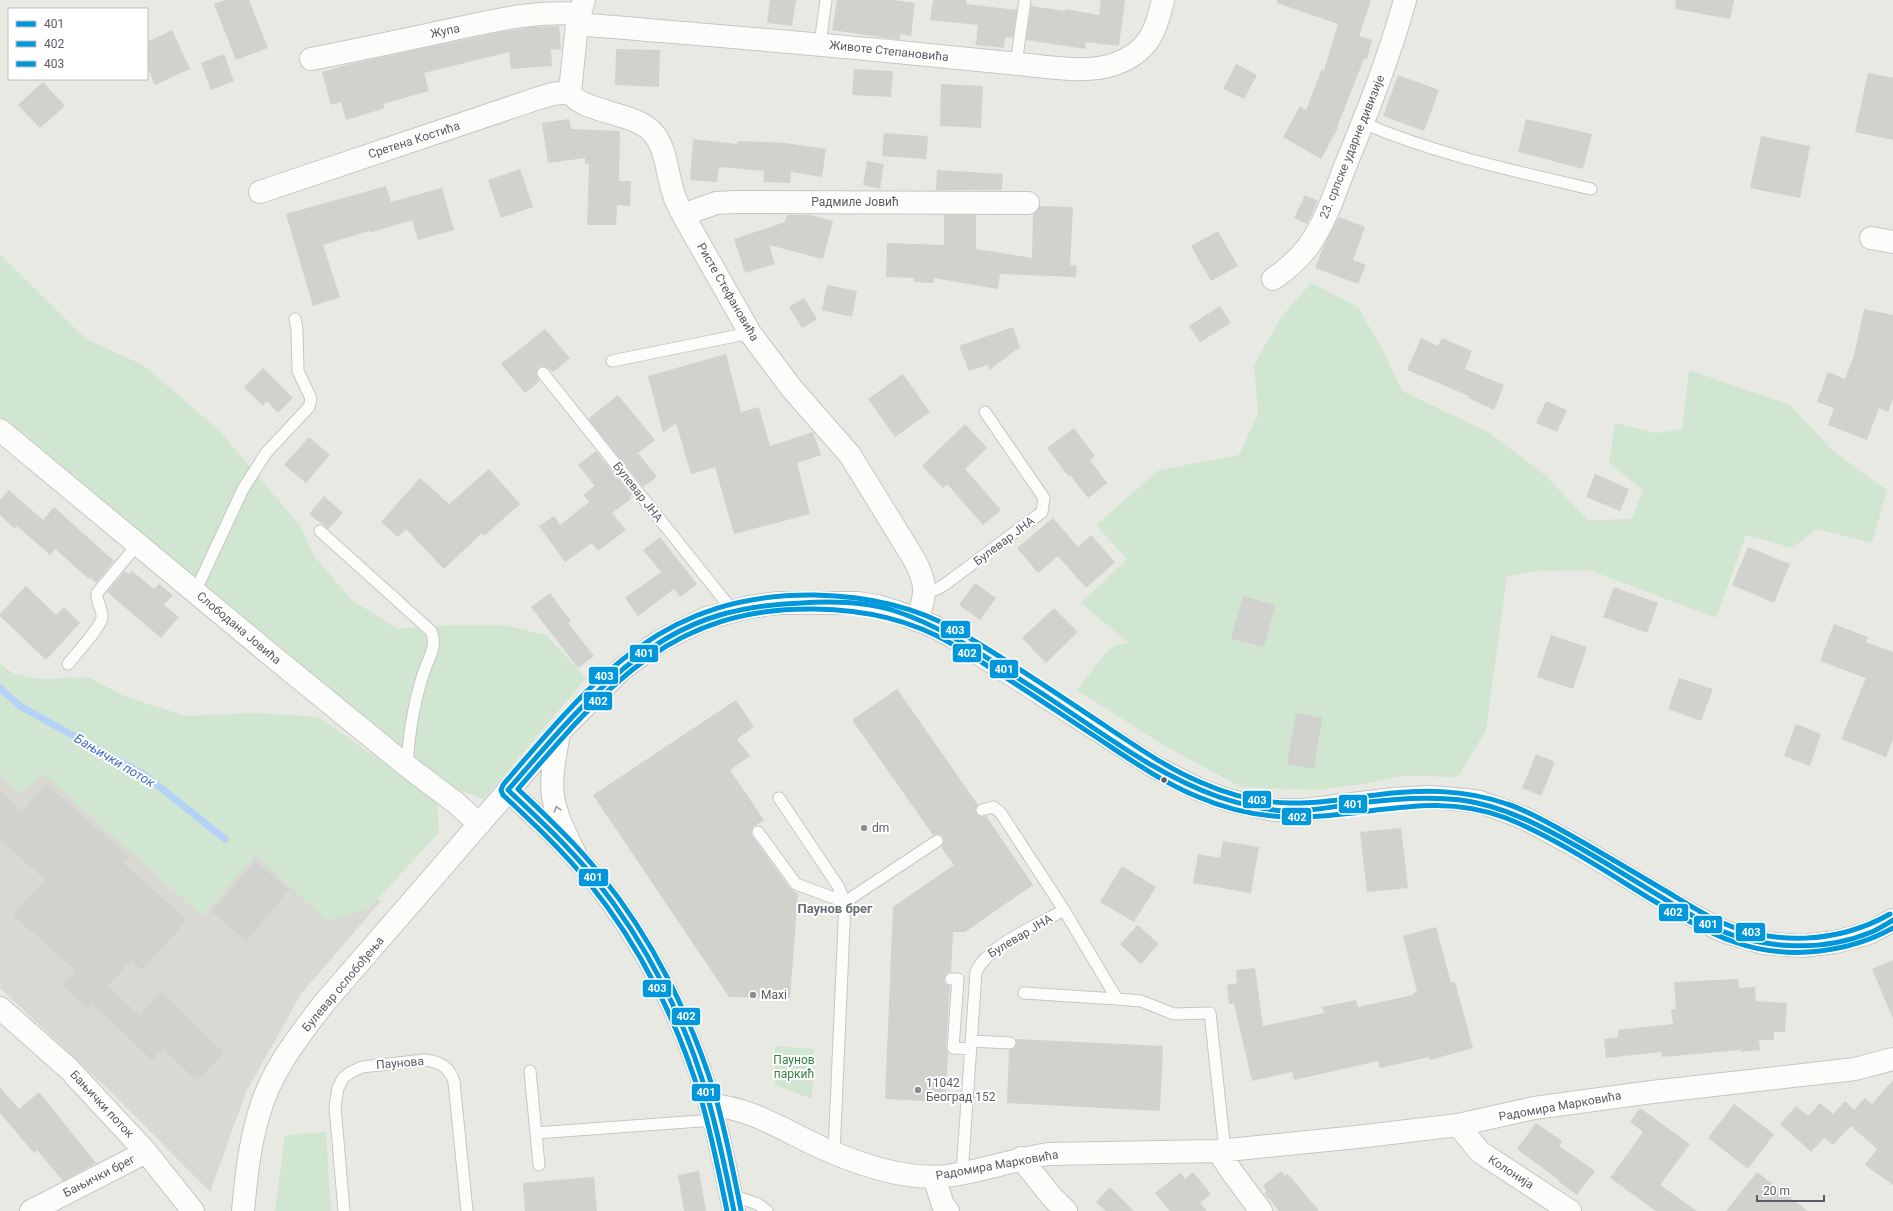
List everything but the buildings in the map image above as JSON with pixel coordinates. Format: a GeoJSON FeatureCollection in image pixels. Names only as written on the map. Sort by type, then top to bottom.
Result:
{"type":"FeatureCollection","features":[{"type":"Feature","properties":{"kind":"street","name":"Животе Степановића"},"geometry":{"type":"LineString","coordinates":[[580,13],[820,44],[1016,64],[1094,69],[1114,64],[1131,57],[1147,44],[1158,23],[1163,0]]}},
{"type":"Feature","properties":{"kind":"street","name":"23. српске ударне дивизије"},"geometry":{"type":"LineString","coordinates":[[1273,279],[1289,268],[1307,248],[1324,220],[1363,123],[1389,52],[1405,0]]}},
{"type":"Feature","properties":{"kind":"street","name":"Жупа"},"geometry":{"type":"LineString","coordinates":[[311,59],[482,23],[538,14],[562,12],[580,13]]}},
{"type":"Feature","properties":{"kind":"street"},"geometry":{"type":"LineString","coordinates":[[570,92],[580,13]]}},
{"type":"Feature","properties":{"kind":"street","name":"Сретена Костића"},"geometry":{"type":"LineString","coordinates":[[260,192],[552,94],[570,92]]}},
{"type":"Feature","properties":{"kind":"street","name":"Ристе Стефановића"},"geometry":{"type":"LineString","coordinates":[[570,92],[576,100],[639,122],[645,125],[654,134],[661,147],[674,195],[683,215],[750,332],[793,390],[850,455],[914,559],[923,576],[925,592],[917,620]]}},
{"type":"Feature","properties":{"kind":"street","name":"Радмиле Јовић"},"geometry":{"type":"LineString","coordinates":[[683,215],[716,203],[736,202],[1028,203]]}},
{"type":"Feature","properties":{"kind":"street"},"geometry":{"type":"LineString","coordinates":[[1871,238],[1893,242]]}},
{"type":"Feature","properties":{"kind":"street","name":"Слободана Јовића"},"geometry":{"type":"LineString","coordinates":[[0,430],[407,766],[456,803],[479,824]]}},
{"type":"Feature","properties":{"kind":"street"},"geometry":{"type":"LineString","coordinates":[[732,1203],[712,1113],[696,1061],[655,968],[606,893],[577,858],[508,790],[559,732],[616,674],[660,641],[707,618],[733,611],[778,603],[857,603],[877,606],[917,620],[953,637],[1155,767],[1200,790],[1231,802],[1274,810],[1297,810],[1393,799],[1430,797],[1480,802],[1524,818],[1576,846],[1690,914],[1723,931],[1763,943],[1802,946],[1835,942],[1869,934],[1893,920]]}},
{"type":"Feature","properties":{"kind":"street"},"geometry":{"type":"LineString","coordinates":[[559,732],[552,780],[553,797],[560,819],[577,858]]}},
{"type":"Feature","properties":{"kind":"street","name":"Булевар ослобођења"},"geometry":{"type":"LineString","coordinates":[[243,1211],[250,1151],[258,1116],[280,1065],[295,1040],[325,1002],[508,790]]}},
{"type":"Feature","properties":{"kind":"street","name":"Бањички поток"},"geometry":{"type":"LineString","coordinates":[[0,1008],[68,1069],[146,1152],[192,1211]]}},
{"type":"Feature","properties":{"kind":"street","name":"Радомира Марковића"},"geometry":{"type":"LineString","coordinates":[[712,1113],[727,1106],[746,1112],[834,1153],[864,1164],[902,1174],[934,1177],[962,1173],[1021,1158],[1048,1154],[1222,1150],[1458,1125],[1534,1108],[1652,1092],[1854,1069],[1893,1059]]}},
{"type":"Feature","properties":{"kind":"street","name":"Колонија"},"geometry":{"type":"LineString","coordinates":[[1458,1125],[1480,1152],[1570,1211]]}},
{"type":"Feature","properties":{"kind":"street"},"geometry":{"type":"LineString","coordinates":[[1222,1150],[1232,1172],[1262,1211]]}},
{"type":"Feature","properties":{"kind":"street","name":"Бањички брег"},"geometry":{"type":"LineString","coordinates":[[31,1211],[146,1152]]}},
{"type":"Feature","properties":{"kind":"street"},"geometry":{"type":"LineString","coordinates":[[1021,1158],[1051,1196],[1066,1211]]}},
{"type":"Feature","properties":{"kind":"street"},"geometry":{"type":"LineString","coordinates":[[934,1177],[943,1205],[948,1211]]}},
{"type":"Feature","properties":{"kind":"lane"},"geometry":{"type":"LineString","coordinates":[[820,44],[826,0]]}},
{"type":"Feature","properties":{"kind":"lane"},"geometry":{"type":"LineString","coordinates":[[1016,64],[1024,0]]}},
{"type":"Feature","properties":{"kind":"lane"},"geometry":{"type":"LineString","coordinates":[[1363,123],[1498,167],[1591,189]]}},
{"type":"Feature","properties":{"kind":"lane"},"geometry":{"type":"LineString","coordinates":[[195,592],[243,489],[266,453],[309,407],[311,400],[298,371],[297,330],[295,319]]}},
{"type":"Feature","properties":{"kind":"lane"},"geometry":{"type":"LineString","coordinates":[[612,361],[750,332]]}},
{"type":"Feature","properties":{"kind":"lane","name":"Булевар ЈНА"},"geometry":{"type":"LineString","coordinates":[[543,373],[733,611]]}},
{"type":"Feature","properties":{"kind":"lane","name":"Булевар ЈНА"},"geometry":{"type":"LineString","coordinates":[[925,592],[937,589],[944,585],[1042,512],[1044,498],[985,412]]}},
{"type":"Feature","properties":{"kind":"lane"},"geometry":{"type":"LineString","coordinates":[[320,531],[431,631],[434,637],[433,650],[417,694],[411,720],[407,766]]}},
{"type":"Feature","properties":{"kind":"lane"},"geometry":{"type":"LineString","coordinates":[[68,664],[99,624],[102,610],[96,599],[97,594],[138,545]]}},
{"type":"Feature","properties":{"kind":"lane"},"geometry":{"type":"LineString","coordinates":[[779,798],[838,886],[845,902],[834,1153]]}},
{"type":"Feature","properties":{"kind":"lane","name":"Булевар ЈНА"},"geometry":{"type":"LineString","coordinates":[[962,1173],[976,972],[979,965],[994,949],[1064,910],[1000,812],[993,807],[982,810]]}},
{"type":"Feature","properties":{"kind":"lane"},"geometry":{"type":"LineString","coordinates":[[758,832],[796,884],[845,902]]}},
{"type":"Feature","properties":{"kind":"lane"},"geometry":{"type":"LineString","coordinates":[[845,902],[937,841]]}},
{"type":"Feature","properties":{"kind":"lane"},"geometry":{"type":"LineString","coordinates":[[1064,910],[1117,999]]}},
{"type":"Feature","properties":{"kind":"lane"},"geometry":{"type":"LineString","coordinates":[[951,979],[958,979],[953,1048],[970,1045],[1010,1043]]}},
{"type":"Feature","properties":{"kind":"lane"},"geometry":{"type":"LineString","coordinates":[[1024,993],[1141,1001],[1174,1014],[1210,1009],[1222,1150]]}},
{"type":"Feature","properties":{"kind":"lane","name":"Паунова"},"geometry":{"type":"LineString","coordinates":[[344,1211],[335,1107],[338,1088],[344,1078],[351,1072],[362,1067],[424,1060],[434,1061],[452,1074],[467,1211]]}},
{"type":"Feature","properties":{"kind":"lane"},"geometry":{"type":"LineString","coordinates":[[530,1071],[538,1164]]}},
{"type":"Feature","properties":{"kind":"lane"},"geometry":{"type":"LineString","coordinates":[[536,1133],[712,1113]]}},
{"type":"Feature","properties":{"kind":"lane"},"geometry":{"type":"LineString","coordinates":[[732,1203],[758,1204],[767,1211]]}},
{"type":"Feature","properties":{"kind":"shaded area"},"geometry":{"type":"Polygon","coordinates":[[[0,664],[32,688],[307,865],[381,901],[301,994],[246,1092],[210,1192],[114,1095],[0,988],[0,664]]]}},
{"type":"Feature","properties":{"kind":"green space"},"geometry":{"type":"Polygon","coordinates":[[[0,254],[86,339],[143,365],[219,430],[301,527],[314,556],[353,601],[398,629],[446,625],[504,625],[546,635],[586,678],[484,799],[447,786],[233,612],[0,417],[0,254]]]}},
{"type":"Feature","properties":{"kind":"green space"},"geometry":{"type":"Polygon","coordinates":[[[1311,283],[1358,307],[1381,347],[1402,391],[1490,433],[1545,475],[1588,520],[1632,519],[1643,490],[1609,463],[1615,423],[1657,433],[1682,429],[1689,370],[1790,405],[1832,450],[1887,490],[1872,543],[1817,529],[1792,548],[1746,535],[1716,618],[1589,570],[1536,571],[1507,576],[1486,730],[1458,777],[1403,776],[1363,784],[1315,790],[1241,787],[1163,745],[1077,690],[1107,651],[1119,644],[1129,643],[1081,603],[1127,559],[1096,525],[1159,470],[1239,455],[1258,414],[1254,365],[1281,317],[1311,283]]]}},
{"type":"Feature","properties":{"kind":"green space"},"geometry":{"type":"Polygon","coordinates":[[[0,663],[8,673],[40,679],[88,677],[124,696],[186,716],[259,713],[318,717],[437,799],[439,832],[369,909],[327,921],[256,855],[202,916],[44,774],[21,794],[0,775],[0,663]]]}},
{"type":"Feature","properties":{"kind":"green space","name":"Паунов паркић"},"geometry":{"type":"Polygon","coordinates":[[[775,1046],[814,1049],[812,1099],[775,1085],[775,1046]]]}},
{"type":"Feature","properties":{"kind":"green space"},"geometry":{"type":"Polygon","coordinates":[[[326,1132],[331,1211],[275,1211],[285,1135],[326,1132]]]}},
{"type":"Feature","properties":{"kind":"waterway","name":"Бањички поток"},"geometry":{"type":"LineString","coordinates":[[0,688],[20,706],[146,776],[225,839]]}},
{"type":"Feature","properties":{"kind":"transit line","name":"403"},"geometry":{"type":"LineString","coordinates":[[727,1211],[712,1141],[692,1070],[669,1013],[656,986],[625,932],[608,907],[558,848],[503,795],[501,790],[503,785],[568,710],[601,678],[636,650],[673,626],[715,609],[762,598],[815,595],[852,597],[905,608],[939,621],[975,641],[1152,757],[1211,787],[1256,800],[1279,803],[1312,803],[1393,793],[1426,791],[1459,793],[1491,799],[1514,806],[1542,820],[1704,914],[1739,929],[1761,935],[1783,938],[1827,936],[1870,924],[1890,914]]}},
{"type":"Feature","properties":{"kind":"transit line","name":"401"},"geometry":{"type":"LineString","coordinates":[[508,790],[577,712],[603,687],[658,643],[688,627],[720,615],[740,610],[760,606],[791,603],[848,602],[872,605],[895,611],[949,635],[966,644],[1146,762],[1194,787],[1227,800],[1260,808],[1285,811],[1311,810],[1380,801],[1421,798],[1461,800],[1493,807],[1523,818],[1566,840],[1709,925],[1727,933],[1767,943],[1788,946],[1830,944],[1869,933],[1893,920]]}},
{"type":"Feature","properties":{"kind":"transit line","name":"402"},"geometry":{"type":"LineString","coordinates":[[741,1210],[726,1138],[715,1095],[694,1036],[668,979],[637,924],[600,874],[550,820],[518,789],[580,718],[611,688],[644,661],[680,639],[719,622],[763,612],[814,609],[851,611],[904,622],[954,645],[1144,769],[1207,801],[1255,814],[1280,817],[1347,814],[1400,807],[1426,806],[1452,806],[1479,810],[1506,818],[1544,835],[1582,856],[1694,924],[1732,941],[1752,947],[1796,953],[1830,950],[1867,940],[1893,928]]}},
{"type":"Feature","properties":{"kind":"transit line","name":"401"},"geometry":{"type":"LineString","coordinates":[[508,790],[564,844],[595,879],[631,929],[662,983],[676,1012],[699,1069],[716,1127],[734,1211]]}},
{"type":"Feature","properties":{"kind":"place","name":"dm"},"geometry":{"type":"Point","coordinates":[864,828]}},
{"type":"Feature","properties":{"kind":"place","name":"Maxi"},"geometry":{"type":"Point","coordinates":[753,995]}},
{"type":"Feature","properties":{"kind":"place","name":"11042 Београд 152"},"geometry":{"type":"Point","coordinates":[918,1090]}},
{"type":"Feature","properties":{"kind":"district","name":"Паунов брег"},"geometry":{"type":"Point","coordinates":[835,908]}}]}
